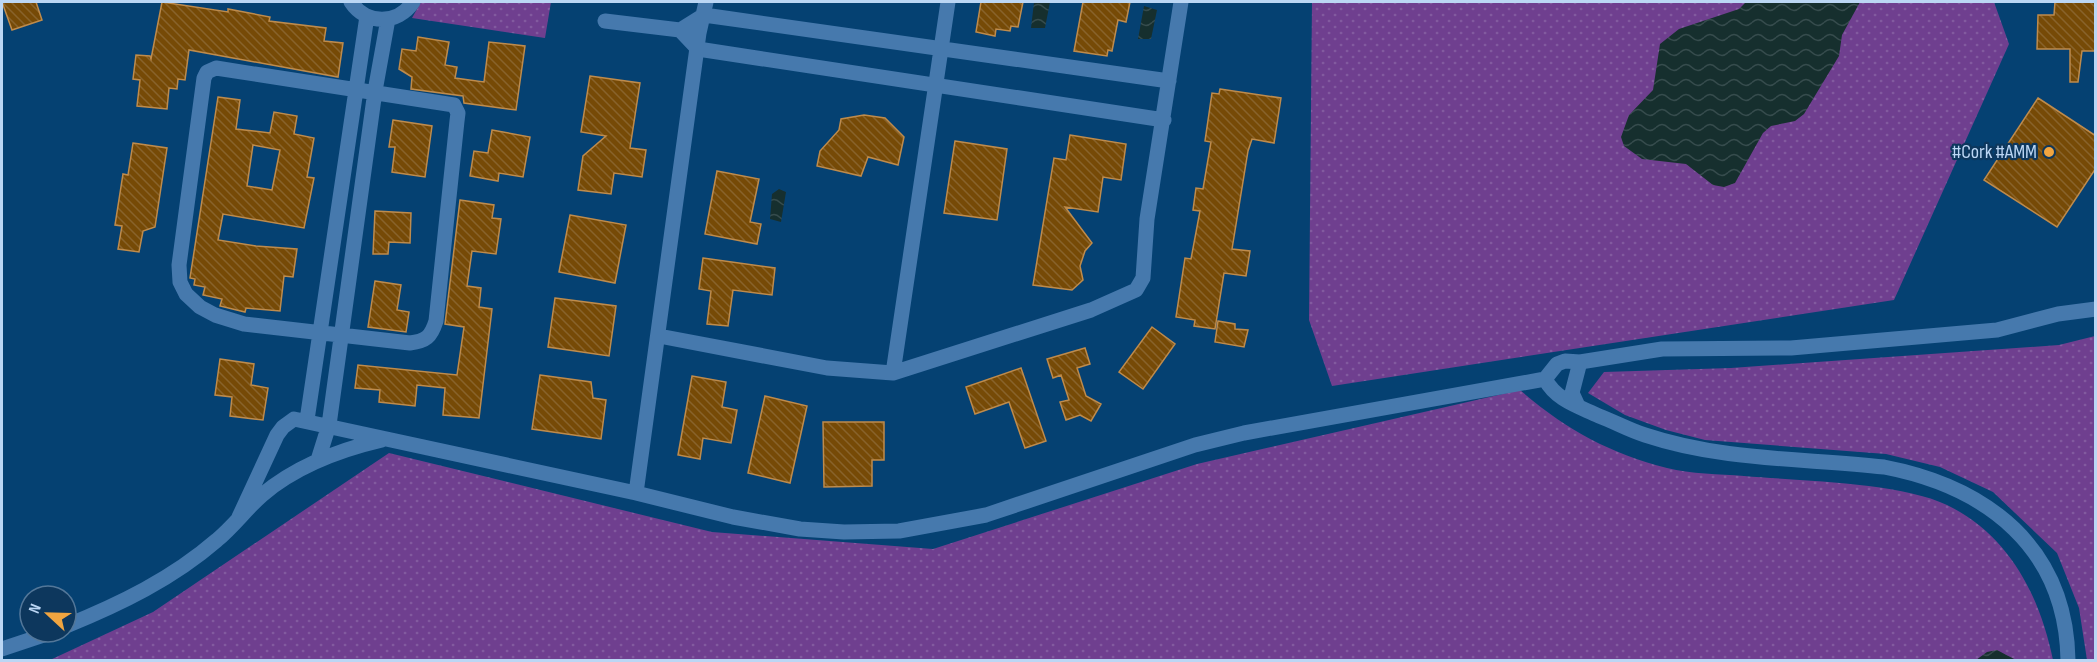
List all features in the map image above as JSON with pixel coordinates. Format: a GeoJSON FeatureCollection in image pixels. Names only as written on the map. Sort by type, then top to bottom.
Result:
{"type":"FeatureCollection","features":[{"type":"Feature","properties":{"kind":"street"},"geometry":{"type":"LineString","coordinates":[[351,2],[367,16],[388,19],[401,14],[413,2]]}},
{"type":"Feature","properties":{"kind":"street"},"geometry":{"type":"LineString","coordinates":[[893,373],[948,2]]}},
{"type":"Feature","properties":{"kind":"street"},"geometry":{"type":"LineString","coordinates":[[659,336],[827,368],[893,373],[1091,310],[1136,290],[1143,278],[1147,219],[1181,2]]}},
{"type":"Feature","properties":{"kind":"street"},"geometry":{"type":"LineString","coordinates":[[705,8],[941,48],[1169,81]]}},
{"type":"Feature","properties":{"kind":"street"},"geometry":{"type":"LineString","coordinates":[[680,30],[705,8]]}},
{"type":"Feature","properties":{"kind":"street"},"geometry":{"type":"LineString","coordinates":[[636,493],[705,8]]}},
{"type":"Feature","properties":{"kind":"street"},"geometry":{"type":"LineString","coordinates":[[307,420],[367,16]]}},
{"type":"Feature","properties":{"kind":"street"},"geometry":{"type":"LineString","coordinates":[[318,460],[329,425],[375,91],[388,19]]}},
{"type":"Feature","properties":{"kind":"street"},"geometry":{"type":"LineString","coordinates":[[605,21],[680,30],[698,49],[1164,120]]}},
{"type":"Feature","properties":{"kind":"street"},"geometry":{"type":"LineString","coordinates":[[216,68],[375,91],[446,102],[454,105],[458,114],[436,321],[432,335],[423,341],[410,343],[244,324],[215,315],[200,307],[186,294],[180,282],[179,265],[204,78],[207,72],[216,68]]}},
{"type":"Feature","properties":{"kind":"street"},"geometry":{"type":"LineString","coordinates":[[239,517],[283,427],[294,419],[636,493],[732,517],[800,529],[844,532],[899,531],[986,515],[1195,445],[1244,433],[1545,379],[1557,364],[1662,350],[1802,347],[1997,330],[2058,314],[2096,309]]}},
{"type":"Feature","properties":{"kind":"street"},"geometry":{"type":"LineString","coordinates":[[1578,406],[1572,393],[1580,362]]}},
{"type":"Feature","properties":{"kind":"street"},"geometry":{"type":"LineString","coordinates":[[1545,379],[1552,393],[1578,406],[1631,430],[1691,447],[1740,456],[1884,467],[1918,474],[1952,486],[1986,505],[2010,523],[2045,565],[2064,623],[2068,660]]}},
{"type":"Feature","properties":{"kind":"street"},"geometry":{"type":"LineString","coordinates":[[78,621],[145,591],[217,540],[263,494],[318,460],[384,439]]}},
{"type":"Feature","properties":{"kind":"street"},"geometry":{"type":"LineString","coordinates":[[2,649],[18,644]]}},
{"type":"Feature","properties":{"kind":"shaded area"},"geometry":{"type":"Polygon","coordinates":[[[421,2],[551,2],[545,38],[412,18],[421,2]]]}},
{"type":"Feature","properties":{"kind":"shaded area"},"geometry":{"type":"Polygon","coordinates":[[[1312,2],[1994,2],[2009,44],[1894,300],[1332,386],[1309,320],[1312,2]]]}},
{"type":"Feature","properties":{"kind":"shaded area"},"geometry":{"type":"Polygon","coordinates":[[[2095,336],[2095,660],[2087,660],[2079,608],[2057,553],[1993,492],[1940,467],[1886,454],[1705,440],[1666,430],[1625,415],[1588,393],[1604,372],[1731,368],[2059,345],[2095,336]]]}},
{"type":"Feature","properties":{"kind":"shaded area"},"geometry":{"type":"Polygon","coordinates":[[[1520,390],[1554,417],[1589,438],[1626,455],[1667,468],[1695,473],[1876,487],[1927,497],[1947,505],[1988,533],[2018,570],[2040,613],[2053,660],[50,660],[153,612],[389,453],[712,532],[933,549],[1197,464],[1520,390]]]}},
{"type":"Feature","properties":{"kind":"water"},"geometry":{"type":"Polygon","coordinates":[[[1034,2],[1050,2],[1045,28],[1031,28],[1034,2]]]}},
{"type":"Feature","properties":{"kind":"water"},"geometry":{"type":"Polygon","coordinates":[[[1746,2],[1860,2],[1842,35],[1839,56],[1804,114],[1795,121],[1771,126],[1763,133],[1735,183],[1724,187],[1713,185],[1686,164],[1642,159],[1624,146],[1621,137],[1629,115],[1653,90],[1660,44],[1679,29],[1739,9],[1746,2]]]}},
{"type":"Feature","properties":{"kind":"water"},"geometry":{"type":"Polygon","coordinates":[[[1144,6],[1157,10],[1151,39],[1138,39],[1144,6]]]}},
{"type":"Feature","properties":{"kind":"water"},"geometry":{"type":"Polygon","coordinates":[[[779,189],[786,192],[781,222],[770,219],[772,194],[779,189]]]}},
{"type":"Feature","properties":{"kind":"water"},"geometry":{"type":"Polygon","coordinates":[[[1997,650],[2016,660],[1976,660],[1987,652],[1997,650]]]}},
{"type":"Feature","properties":{"kind":"building"},"geometry":{"type":"Polygon","coordinates":[[[2,2],[36,2],[42,20],[12,30],[2,2]]]}},
{"type":"Feature","properties":{"kind":"building"},"geometry":{"type":"Polygon","coordinates":[[[162,2],[228,12],[228,9],[270,17],[269,21],[326,28],[324,41],[343,43],[338,77],[189,50],[185,80],[178,79],[177,89],[169,88],[167,109],[137,106],[140,80],[133,79],[136,55],[150,56],[151,59],[162,2]]]}},
{"type":"Feature","properties":{"kind":"building"},"geometry":{"type":"Polygon","coordinates":[[[981,2],[1023,2],[1018,27],[1011,26],[1010,31],[996,29],[995,36],[976,32],[981,2]]]}},
{"type":"Feature","properties":{"kind":"building"},"geometry":{"type":"Polygon","coordinates":[[[1083,2],[1130,2],[1126,22],[1118,20],[1112,51],[1108,50],[1107,56],[1074,51],[1083,2]]]}},
{"type":"Feature","properties":{"kind":"building"},"geometry":{"type":"Polygon","coordinates":[[[2055,2],[2096,2],[2096,51],[2082,51],[2078,82],[2070,82],[2070,49],[2037,49],[2038,15],[2054,15],[2055,2]]]}},
{"type":"Feature","properties":{"kind":"building"},"geometry":{"type":"Polygon","coordinates":[[[418,37],[449,42],[445,65],[457,67],[455,78],[484,82],[489,42],[525,46],[516,110],[464,103],[463,96],[411,89],[412,77],[399,69],[402,49],[416,51],[418,37]]]}},
{"type":"Feature","properties":{"kind":"building"},"geometry":{"type":"Polygon","coordinates":[[[590,76],[640,83],[630,148],[646,150],[642,177],[614,173],[611,194],[578,190],[583,156],[606,136],[581,132],[590,76]]]}},
{"type":"Feature","properties":{"kind":"building"},"geometry":{"type":"Polygon","coordinates":[[[1220,89],[1281,98],[1274,143],[1252,139],[1248,151],[1232,249],[1250,251],[1246,276],[1224,273],[1215,329],[1194,326],[1195,320],[1176,317],[1185,258],[1191,259],[1200,211],[1193,210],[1196,188],[1203,189],[1211,142],[1205,141],[1212,93],[1219,94],[1220,89]]]}},
{"type":"Feature","properties":{"kind":"building"},"geometry":{"type":"Polygon","coordinates":[[[218,97],[240,100],[236,129],[270,133],[274,112],[297,116],[294,134],[314,138],[307,177],[314,178],[304,228],[223,214],[218,240],[297,249],[293,277],[284,276],[280,311],[246,308],[245,312],[220,306],[222,299],[203,295],[205,287],[194,285],[195,279],[190,278],[218,97]],[[253,145],[247,186],[272,190],[280,150],[253,145]]]}},
{"type":"Feature","properties":{"kind":"building","name":"#Cork #AMM"},"geometry":{"type":"Polygon","coordinates":[[[2038,98],[2096,136],[2096,168],[2057,227],[1984,180],[2038,98]]]}},
{"type":"Feature","properties":{"kind":"building"},"geometry":{"type":"Polygon","coordinates":[[[864,115],[885,118],[904,137],[898,165],[868,157],[861,176],[817,166],[820,151],[839,130],[841,119],[864,115]]]}},
{"type":"Feature","properties":{"kind":"building"},"geometry":{"type":"Polygon","coordinates":[[[393,120],[432,126],[425,177],[392,172],[395,147],[389,147],[393,120]]]}},
{"type":"Feature","properties":{"kind":"building"},"geometry":{"type":"Polygon","coordinates":[[[492,130],[530,137],[523,177],[499,173],[498,181],[470,176],[474,151],[488,153],[492,130]]]}},
{"type":"Feature","properties":{"kind":"building"},"geometry":{"type":"Polygon","coordinates":[[[1070,135],[1126,144],[1121,180],[1103,177],[1098,212],[1065,207],[1092,243],[1085,251],[1080,266],[1083,280],[1072,290],[1033,285],[1054,158],[1066,160],[1070,135]]]}},
{"type":"Feature","properties":{"kind":"building"},"geometry":{"type":"Polygon","coordinates":[[[955,141],[1007,149],[997,220],[944,213],[955,141]]]}},
{"type":"Feature","properties":{"kind":"building"},"geometry":{"type":"Polygon","coordinates":[[[133,143],[167,148],[155,227],[143,231],[139,252],[118,249],[122,226],[115,225],[123,174],[128,175],[133,143]]]}},
{"type":"Feature","properties":{"kind":"building"},"geometry":{"type":"Polygon","coordinates":[[[717,171],[759,179],[750,222],[761,224],[757,244],[705,234],[717,171]]]}},
{"type":"Feature","properties":{"kind":"building"},"geometry":{"type":"Polygon","coordinates":[[[460,200],[494,205],[492,218],[501,219],[496,254],[472,251],[467,286],[481,288],[479,307],[492,309],[479,418],[443,415],[445,388],[417,385],[415,406],[379,402],[380,390],[355,388],[358,365],[457,375],[464,327],[445,324],[460,200]]]}},
{"type":"Feature","properties":{"kind":"building"},"geometry":{"type":"Polygon","coordinates":[[[375,211],[411,213],[410,243],[389,242],[388,254],[373,254],[375,211]]]}},
{"type":"Feature","properties":{"kind":"building"},"geometry":{"type":"Polygon","coordinates":[[[570,215],[626,225],[615,283],[559,272],[570,215]]]}},
{"type":"Feature","properties":{"kind":"building"},"geometry":{"type":"Polygon","coordinates":[[[703,258],[775,268],[772,295],[733,290],[728,326],[707,324],[711,291],[699,289],[703,258]]]}},
{"type":"Feature","properties":{"kind":"building"},"geometry":{"type":"Polygon","coordinates":[[[375,281],[401,285],[397,310],[409,312],[406,332],[368,327],[375,281]]]}},
{"type":"Feature","properties":{"kind":"building"},"geometry":{"type":"Polygon","coordinates":[[[555,298],[616,306],[609,356],[548,347],[555,298]]]}},
{"type":"Feature","properties":{"kind":"building"},"geometry":{"type":"Polygon","coordinates":[[[1218,321],[1235,324],[1235,329],[1248,330],[1244,347],[1215,342],[1218,321]]]}},
{"type":"Feature","properties":{"kind":"building"},"geometry":{"type":"Polygon","coordinates":[[[1152,327],[1175,344],[1143,389],[1119,372],[1152,327]]]}},
{"type":"Feature","properties":{"kind":"building"},"geometry":{"type":"Polygon","coordinates":[[[1085,348],[1090,364],[1077,368],[1086,396],[1101,404],[1091,421],[1080,415],[1066,420],[1060,402],[1069,400],[1061,375],[1053,378],[1047,359],[1085,348]]]}},
{"type":"Feature","properties":{"kind":"building"},"geometry":{"type":"Polygon","coordinates":[[[220,359],[254,364],[251,385],[268,388],[263,420],[230,416],[232,397],[215,395],[220,359]]]}},
{"type":"Feature","properties":{"kind":"building"},"geometry":{"type":"Polygon","coordinates":[[[1021,368],[1046,441],[1025,448],[1009,402],[975,414],[966,387],[1021,368]]]}},
{"type":"Feature","properties":{"kind":"building"},"geometry":{"type":"Polygon","coordinates":[[[540,375],[591,382],[593,398],[606,400],[601,439],[532,429],[540,375]]]}},
{"type":"Feature","properties":{"kind":"building"},"geometry":{"type":"Polygon","coordinates":[[[692,376],[726,382],[722,407],[737,410],[731,443],[703,438],[700,459],[678,455],[692,376]]]}},
{"type":"Feature","properties":{"kind":"building"},"geometry":{"type":"Polygon","coordinates":[[[765,396],[807,406],[790,483],[748,473],[765,396]]]}},
{"type":"Feature","properties":{"kind":"building"},"geometry":{"type":"Polygon","coordinates":[[[823,422],[884,422],[884,460],[872,460],[872,486],[824,487],[823,422]]]}},
{"type":"Feature","properties":{"kind":"place","name":"#Cork #AMM"},"geometry":{"type":"Point","coordinates":[2049,152]}}]}
